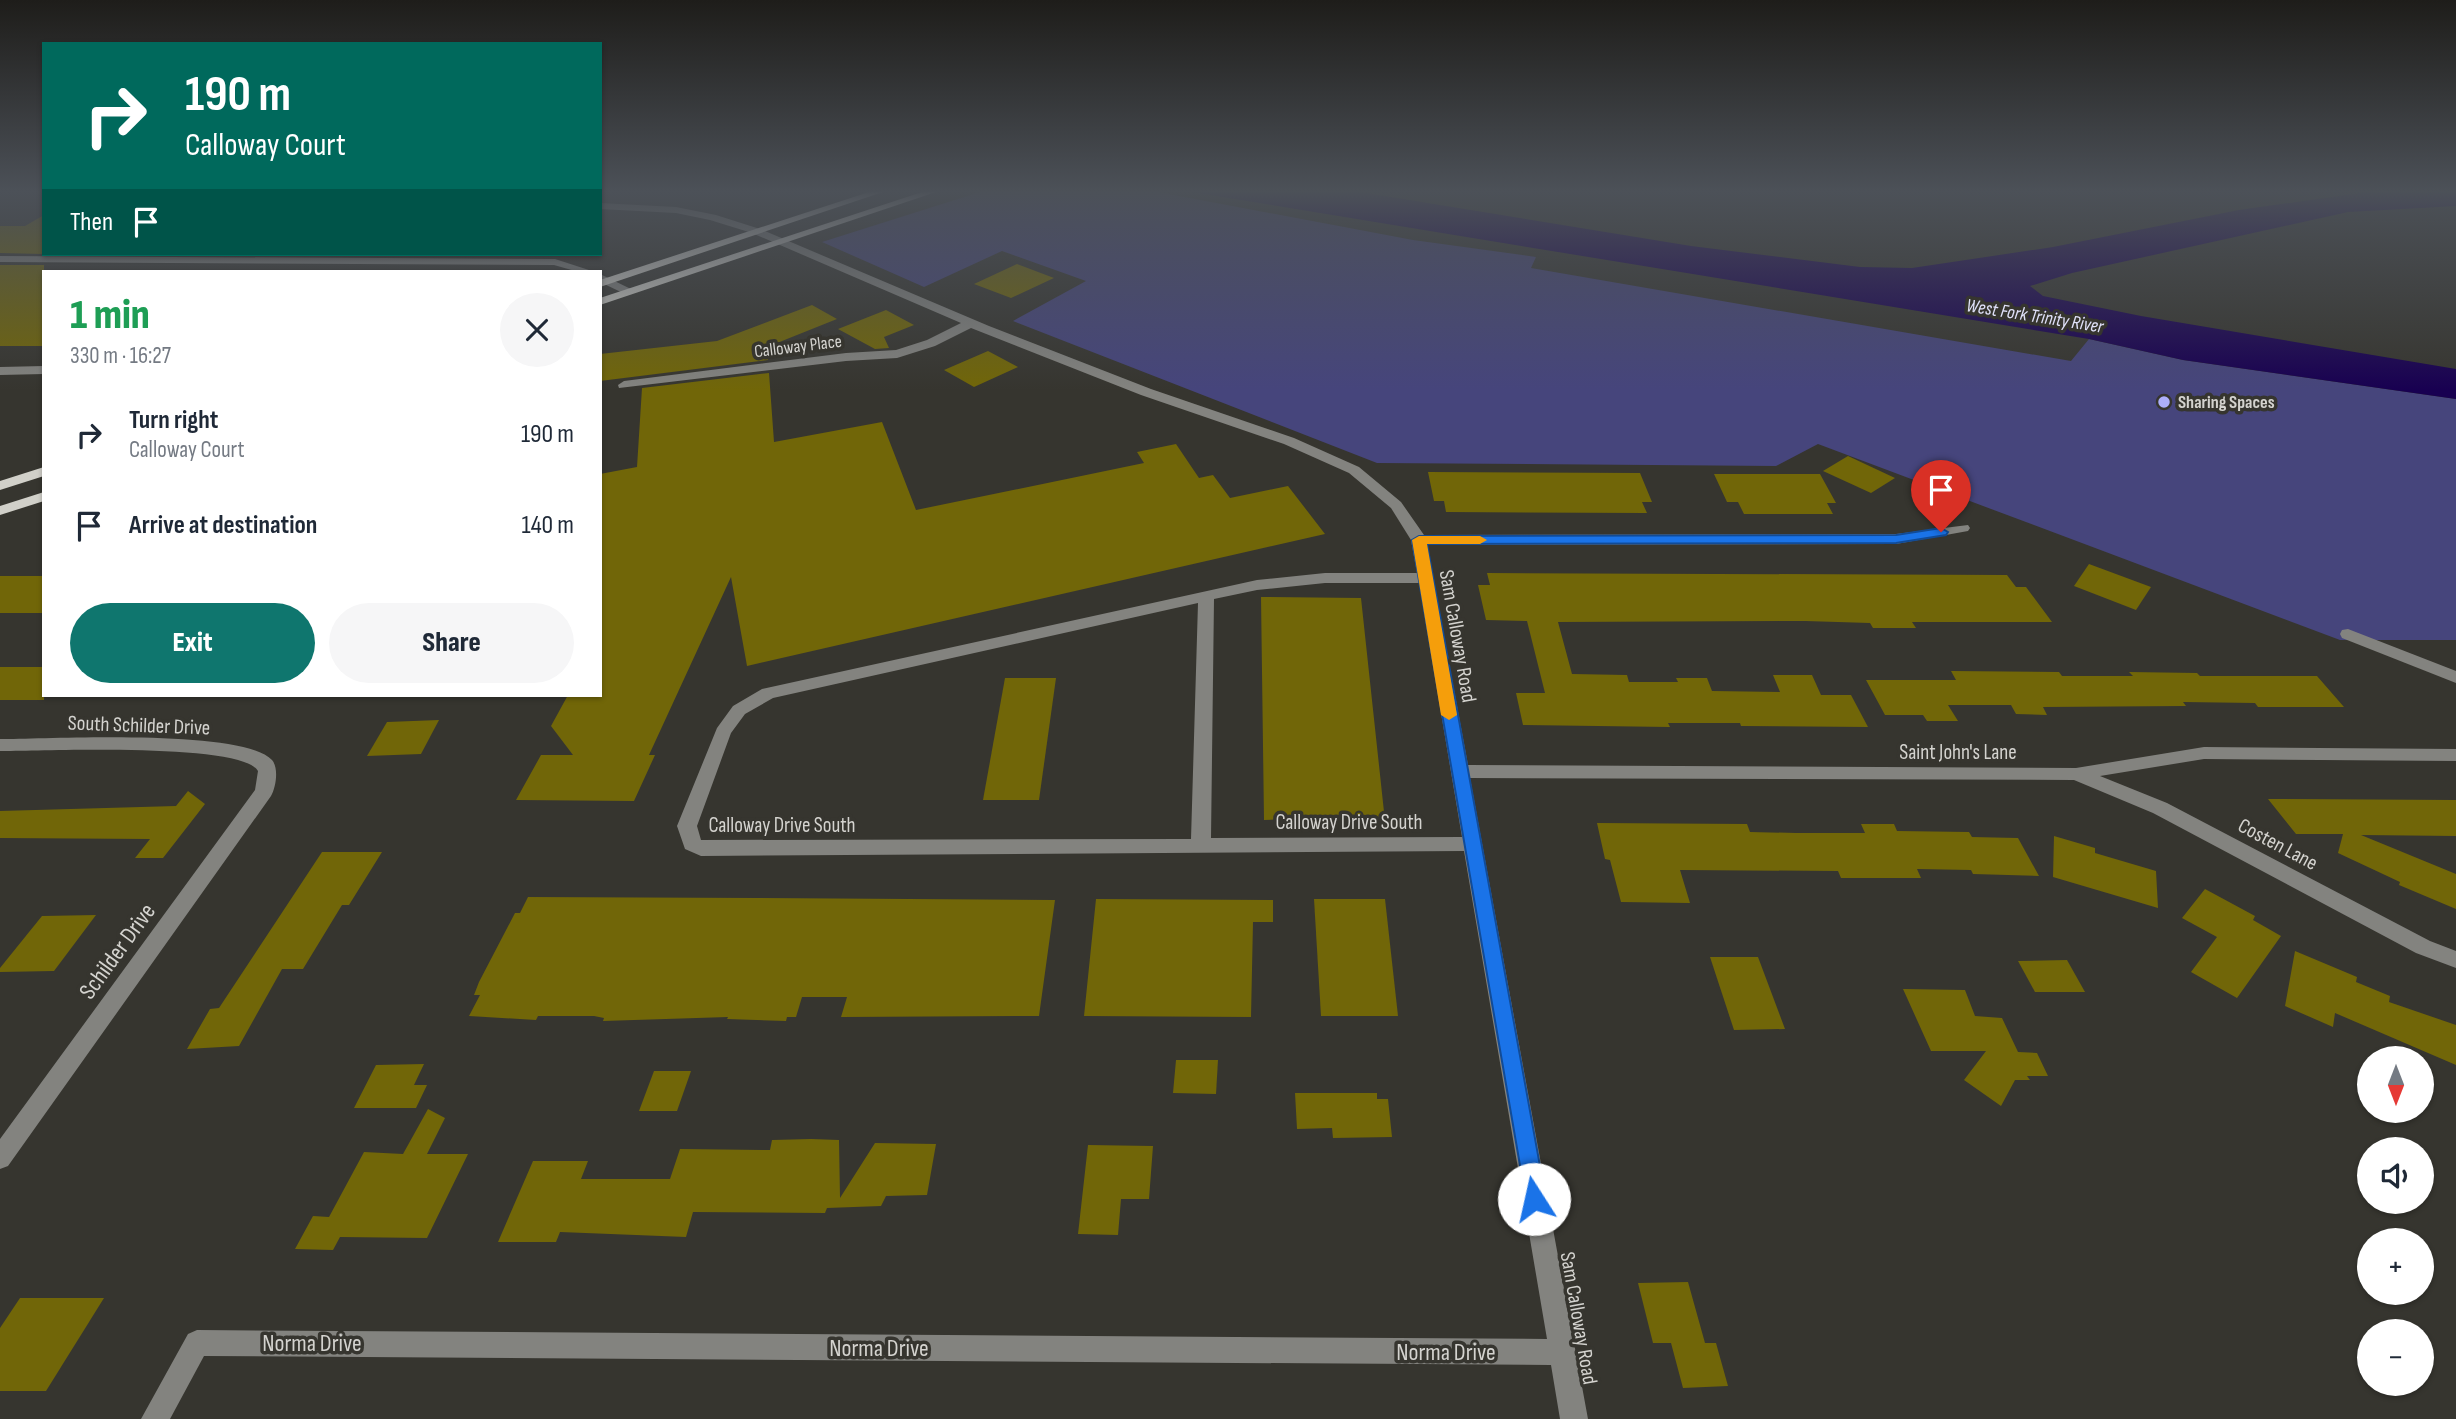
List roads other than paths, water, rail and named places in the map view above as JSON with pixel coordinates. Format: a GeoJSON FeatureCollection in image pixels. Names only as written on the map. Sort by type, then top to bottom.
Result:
{"type":"FeatureCollection","features":[{"type":"Feature","properties":{"kind":"main road"},"geometry":{"type":"LineString","coordinates":[[603,280],[671,258]]}},
{"type":"Feature","properties":{"kind":"main road"},"geometry":{"type":"LineString","coordinates":[[602,301],[728,258]]}},
{"type":"Feature","properties":{"kind":"main road"},"geometry":{"type":"LineString","coordinates":[[0,486],[42,472]]}},
{"type":"Feature","properties":{"kind":"main road"},"geometry":{"type":"LineString","coordinates":[[0,511],[42,497]]}},
{"type":"Feature","properties":{"kind":"street","name":"Sam Calloway Road"},"geometry":{"type":"LineString","coordinates":[[819,258],[971,323],[1146,391],[1289,441],[1354,470],[1396,505],[1419,540],[1574,1419]]}},
{"type":"Feature","properties":{"kind":"street"},"geometry":{"type":"LineString","coordinates":[[0,259],[555,262],[583,270]]}},
{"type":"Feature","properties":{"kind":"street"},"geometry":{"type":"LineString","coordinates":[[603,280],[629,292]]}},
{"type":"Feature","properties":{"kind":"street","name":"Calloway Place"},"geometry":{"type":"LineString","coordinates":[[624,385],[846,357],[897,354],[931,343],[971,323]]}},
{"type":"Feature","properties":{"kind":"street"},"geometry":{"type":"LineString","coordinates":[[0,371],[42,370]]}},
{"type":"Feature","properties":{"kind":"street"},"geometry":{"type":"LineString","coordinates":[[1419,540],[1896,539],[1964,528]]}},
{"type":"Feature","properties":{"kind":"street","name":"Calloway Drive South"},"geometry":{"type":"LineString","coordinates":[[1425,578],[1325,578],[1257,585],[768,693],[740,710],[723,732],[687,825],[692,844],[701,849],[1471,844]]}},
{"type":"Feature","properties":{"kind":"street"},"geometry":{"type":"LineString","coordinates":[[1201,846],[1206,597]]}},
{"type":"Feature","properties":{"kind":"street"},"geometry":{"type":"LineString","coordinates":[[2348,634],[2456,677]]}},
{"type":"Feature","properties":{"kind":"street","name":"South Schilder Drive"},"geometry":{"type":"LineString","coordinates":[[0,745],[186,746],[249,754],[265,764],[267,771]]}},
{"type":"Feature","properties":{"kind":"street","name":"Saint John's Lane"},"geometry":{"type":"LineString","coordinates":[[1458,771],[2076,774],[2204,753],[2456,755]]}},
{"type":"Feature","properties":{"kind":"street","name":"Schilder Drive"},"geometry":{"type":"LineString","coordinates":[[0,1158],[264,791],[267,771]]}},
{"type":"Feature","properties":{"kind":"street","name":"Costen Lane"},"geometry":{"type":"LineString","coordinates":[[2076,774],[2160,808],[2423,947],[2456,960]]}},
{"type":"Feature","properties":{"kind":"street","name":"Norma Drive"},"geometry":{"type":"LineString","coordinates":[[155,1419],[197,1343],[1562,1352]]}},
{"type":"Feature","properties":{"kind":"water","name":"West Fork Trinity River"},"geometry":{"type":"Polygon","coordinates":[[[1596,258],[1789,258],[1860,267],[1912,268],[1978,258],[2139,258],[2072,273],[2030,286],[2043,296],[2141,316],[2456,369],[2456,399],[2183,360],[2089,339],[1596,258]]]}},
{"type":"Feature","properties":{"kind":"place","name":"Sharing Spaces"},"geometry":{"type":"Point","coordinates":[2164,402]}}]}
